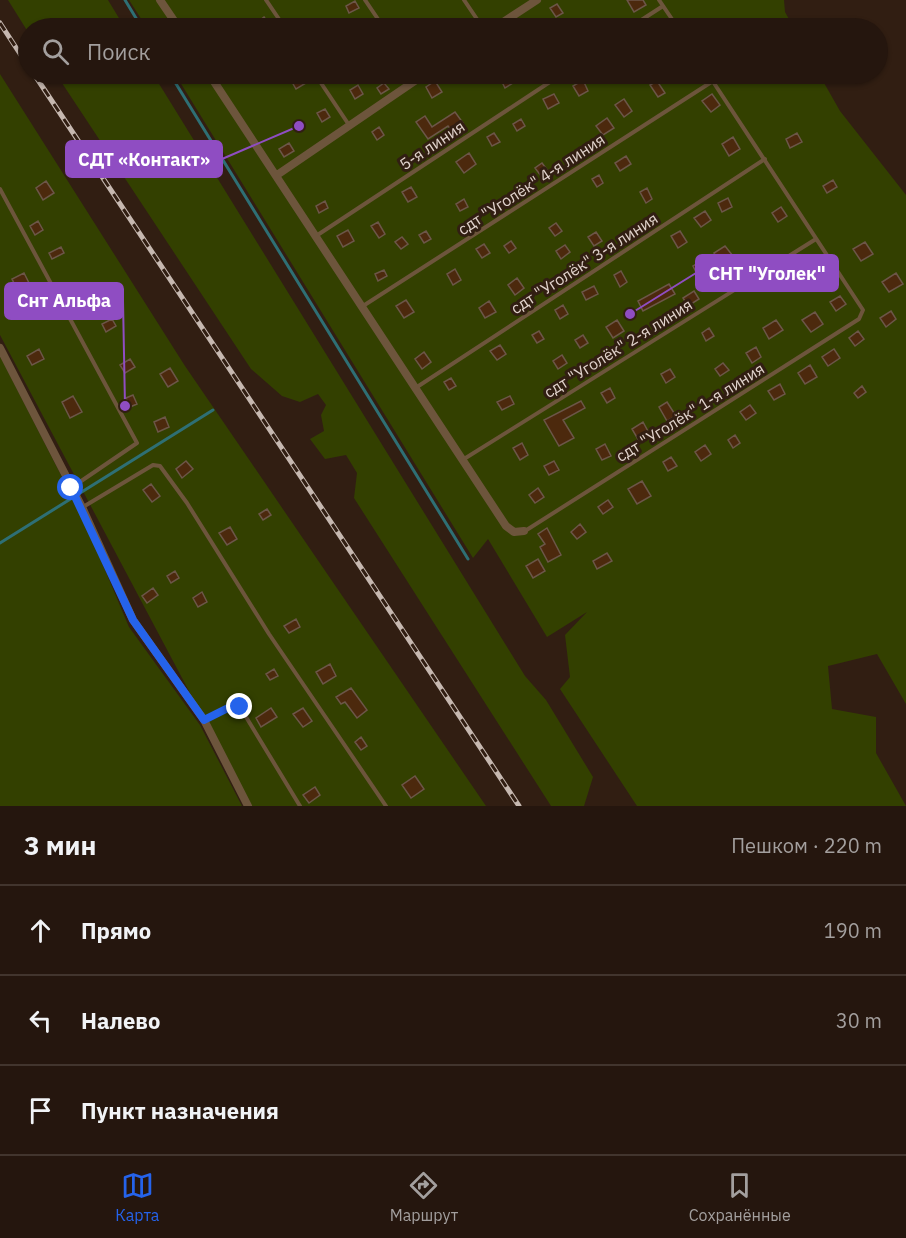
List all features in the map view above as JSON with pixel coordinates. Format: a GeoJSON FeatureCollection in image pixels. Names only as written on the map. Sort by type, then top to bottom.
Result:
{"type":"FeatureCollection","features":[{"type":"Feature","properties":{"kind":"street"},"geometry":{"type":"LineString","coordinates":[[160,0],[172,18]]}},
{"type":"Feature","properties":{"kind":"street"},"geometry":{"type":"LineString","coordinates":[[509,18],[537,0]]}},
{"type":"Feature","properties":{"kind":"street"},"geometry":{"type":"LineString","coordinates":[[216,84],[506,526],[514,532],[524,531]]}},
{"type":"Feature","properties":{"kind":"street"},"geometry":{"type":"LineString","coordinates":[[277,175],[406,84]]}},
{"type":"Feature","properties":{"kind":"street"},"geometry":{"type":"LineString","coordinates":[[0,348],[82,507],[133,620],[204,720],[248,806]]}},
{"type":"Feature","properties":{"kind":"lane"},"geometry":{"type":"LineString","coordinates":[[266,0],[278,18]]}},
{"type":"Feature","properties":{"kind":"lane"},"geometry":{"type":"LineString","coordinates":[[365,0],[377,18]]}},
{"type":"Feature","properties":{"kind":"lane"},"geometry":{"type":"LineString","coordinates":[[464,0],[476,18]]}},
{"type":"Feature","properties":{"kind":"lane"},"geometry":{"type":"LineString","coordinates":[[659,0],[671,18]]}},
{"type":"Feature","properties":{"kind":"lane"},"geometry":{"type":"LineString","coordinates":[[644,18],[663,6]]}},
{"type":"Feature","properties":{"kind":"lane"},"geometry":{"type":"LineString","coordinates":[[322,84],[349,125]]}},
{"type":"Feature","properties":{"kind":"lane","name":"5-я линия"},"geometry":{"type":"LineString","coordinates":[[316,236],[547,84]]}},
{"type":"Feature","properties":{"kind":"lane","name":"сдт \"Уголёк\" 4-я линия"},"geometry":{"type":"LineString","coordinates":[[362,307],[708,84]]}},
{"type":"Feature","properties":{"kind":"lane"},"geometry":{"type":"LineString","coordinates":[[715,84],[816,239]]}},
{"type":"Feature","properties":{"kind":"lane","name":"сдт \"Уголёк\" 3-я линия"},"geometry":{"type":"LineString","coordinates":[[416,388],[765,159]]}},
{"type":"Feature","properties":{"kind":"lane"},"geometry":{"type":"LineString","coordinates":[[0,189],[137,443],[71,488]]}},
{"type":"Feature","properties":{"kind":"lane","name":"сдт \"Уголёк\" 1-я линия"},"geometry":{"type":"LineString","coordinates":[[524,531],[859,319],[863,310],[816,239]]}},
{"type":"Feature","properties":{"kind":"lane","name":"сдт \"Уголёк\" 2-я линия"},"geometry":{"type":"LineString","coordinates":[[464,459],[816,239]]}},
{"type":"Feature","properties":{"kind":"lane"},"geometry":{"type":"LineString","coordinates":[[82,507],[153,465],[160,466],[187,503],[269,634],[386,806]]}},
{"type":"Feature","properties":{"kind":"lane"},"geometry":{"type":"LineString","coordinates":[[204,720],[228,708],[240,707],[300,806]]}},
{"type":"Feature","properties":{"kind":"green space"},"geometry":{"type":"Polygon","coordinates":[[[8,0],[108,0],[119,18],[19,18],[8,0]]]}},
{"type":"Feature","properties":{"kind":"green space"},"geometry":{"type":"Polygon","coordinates":[[[129,0],[784,0],[785,12],[788,18],[141,18],[129,0]]]}},
{"type":"Feature","properties":{"kind":"green space"},"geometry":{"type":"Polygon","coordinates":[[[0,74],[185,366],[486,806],[250,806],[0,335],[0,74]]]}},
{"type":"Feature","properties":{"kind":"green space"},"geometry":{"type":"Polygon","coordinates":[[[63,84],[159,84],[525,676],[546,700],[593,777],[584,806],[551,806],[354,498],[357,473],[346,455],[325,459],[310,439],[324,431],[321,415],[326,405],[318,394],[300,402],[282,396],[251,369],[63,84]]]}},
{"type":"Feature","properties":{"kind":"green space"},"geometry":{"type":"Polygon","coordinates":[[[181,84],[825,84],[840,111],[906,195],[906,704],[877,654],[828,666],[832,709],[876,717],[876,753],[906,806],[637,806],[560,689],[570,677],[565,635],[587,612],[547,637],[488,539],[473,558],[181,84]]]}},
{"type":"Feature","properties":{"kind":"green space"},"geometry":{"type":"Polygon","coordinates":[[[0,356],[84,520],[129,627],[200,725],[242,806],[0,806],[0,356]]]}},
{"type":"Feature","properties":{"kind":"building"},"geometry":{"type":"Polygon","coordinates":[[[627,0],[643,0],[646,5],[634,12],[627,0]]]}},
{"type":"Feature","properties":{"kind":"building"},"geometry":{"type":"Polygon","coordinates":[[[355,1],[359,8],[349,13],[346,6],[355,1]]]}},
{"type":"Feature","properties":{"kind":"building"},"geometry":{"type":"Polygon","coordinates":[[[557,4],[563,13],[556,17],[550,8],[557,4]]]}},
{"type":"Feature","properties":{"kind":"building"},"geometry":{"type":"Polygon","coordinates":[[[293,84],[304,84],[296,89],[293,84]]]}},
{"type":"Feature","properties":{"kind":"building"},"geometry":{"type":"Polygon","coordinates":[[[385,84],[389,89],[381,94],[377,88],[385,84]]]}},
{"type":"Feature","properties":{"kind":"building"},"geometry":{"type":"Polygon","coordinates":[[[437,84],[442,92],[432,98],[426,87],[437,84]]]}},
{"type":"Feature","properties":{"kind":"building"},"geometry":{"type":"Polygon","coordinates":[[[585,84],[588,91],[579,96],[573,86],[585,84]]]}},
{"type":"Feature","properties":{"kind":"building"},"geometry":{"type":"Polygon","coordinates":[[[659,84],[665,93],[658,97],[650,85],[659,84]]]}},
{"type":"Feature","properties":{"kind":"building"},"geometry":{"type":"Polygon","coordinates":[[[358,85],[363,94],[355,99],[350,90],[358,85]]]}},
{"type":"Feature","properties":{"kind":"building"},"geometry":{"type":"Polygon","coordinates":[[[554,94],[559,103],[548,109],[543,99],[554,94]]]}},
{"type":"Feature","properties":{"kind":"building"},"geometry":{"type":"Polygon","coordinates":[[[712,94],[720,105],[711,112],[702,101],[712,94]]]}},
{"type":"Feature","properties":{"kind":"building"},"geometry":{"type":"Polygon","coordinates":[[[624,99],[632,111],[624,117],[615,105],[624,99]]]}},
{"type":"Feature","properties":{"kind":"building"},"geometry":{"type":"Polygon","coordinates":[[[325,109],[330,117],[322,122],[317,113],[325,109]]]}},
{"type":"Feature","properties":{"kind":"building"},"geometry":{"type":"Polygon","coordinates":[[[455,112],[463,123],[451,130],[448,126],[428,139],[416,122],[425,116],[432,127],[455,112]]]}},
{"type":"Feature","properties":{"kind":"building"},"geometry":{"type":"Polygon","coordinates":[[[607,118],[614,128],[603,135],[596,126],[607,118]]]}},
{"type":"Feature","properties":{"kind":"building"},"geometry":{"type":"Polygon","coordinates":[[[521,119],[525,126],[517,131],[513,124],[521,119]]]}},
{"type":"Feature","properties":{"kind":"building"},"geometry":{"type":"Polygon","coordinates":[[[379,127],[384,135],[377,140],[372,132],[379,127]]]}},
{"type":"Feature","properties":{"kind":"building"},"geometry":{"type":"Polygon","coordinates":[[[494,133],[500,142],[492,146],[487,137],[494,133]]]}},
{"type":"Feature","properties":{"kind":"building"},"geometry":{"type":"Polygon","coordinates":[[[797,133],[802,142],[790,148],[786,139],[797,133]]]}},
{"type":"Feature","properties":{"kind":"building"},"geometry":{"type":"Polygon","coordinates":[[[733,137],[740,149],[729,156],[722,144],[733,137]]]}},
{"type":"Feature","properties":{"kind":"building"},"geometry":{"type":"Polygon","coordinates":[[[289,143],[294,151],[284,157],[279,149],[289,143]]]}},
{"type":"Feature","properties":{"kind":"building"},"geometry":{"type":"Polygon","coordinates":[[[469,153],[476,164],[464,173],[456,162],[469,153]]]}},
{"type":"Feature","properties":{"kind":"building"},"geometry":{"type":"Polygon","coordinates":[[[626,156],[631,164],[620,171],[615,163],[626,156]]]}},
{"type":"Feature","properties":{"kind":"building"},"geometry":{"type":"Polygon","coordinates":[[[542,163],[548,171],[541,176],[535,168],[542,163]]]}},
{"type":"Feature","properties":{"kind":"building"},"geometry":{"type":"Polygon","coordinates":[[[599,175],[603,183],[597,187],[592,179],[599,175]]]}},
{"type":"Feature","properties":{"kind":"building"},"geometry":{"type":"Polygon","coordinates":[[[833,180],[837,187],[827,193],[823,186],[833,180]]]}},
{"type":"Feature","properties":{"kind":"building"},"geometry":{"type":"Polygon","coordinates":[[[46,181],[54,193],[43,200],[36,188],[46,181]]]}},
{"type":"Feature","properties":{"kind":"building"},"geometry":{"type":"Polygon","coordinates":[[[411,187],[417,197],[408,202],[402,192],[411,187]]]}},
{"type":"Feature","properties":{"kind":"building"},"geometry":{"type":"Polygon","coordinates":[[[647,188],[652,199],[646,203],[640,192],[647,188]]]}},
{"type":"Feature","properties":{"kind":"building"},"geometry":{"type":"Polygon","coordinates":[[[728,198],[732,207],[722,212],[718,203],[728,198]]]}},
{"type":"Feature","properties":{"kind":"building"},"geometry":{"type":"Polygon","coordinates":[[[464,199],[468,207],[460,211],[456,204],[464,199]]]}},
{"type":"Feature","properties":{"kind":"building"},"geometry":{"type":"Polygon","coordinates":[[[325,201],[328,208],[319,213],[316,206],[325,201]]]}},
{"type":"Feature","properties":{"kind":"building"},"geometry":{"type":"Polygon","coordinates":[[[781,207],[787,216],[778,222],[772,213],[781,207]]]}},
{"type":"Feature","properties":{"kind":"building"},"geometry":{"type":"Polygon","coordinates":[[[705,211],[711,220],[701,227],[694,218],[705,211]]]}},
{"type":"Feature","properties":{"kind":"building"},"geometry":{"type":"Polygon","coordinates":[[[38,221],[43,230],[35,235],[30,226],[38,221]]]}},
{"type":"Feature","properties":{"kind":"building"},"geometry":{"type":"Polygon","coordinates":[[[378,222],[385,234],[379,238],[371,226],[378,222]]]}},
{"type":"Feature","properties":{"kind":"building"},"geometry":{"type":"Polygon","coordinates":[[[556,223],[562,231],[555,236],[549,228],[556,223]]]}},
{"type":"Feature","properties":{"kind":"building"},"geometry":{"type":"Polygon","coordinates":[[[348,230],[354,241],[343,247],[337,236],[348,230]]]}},
{"type":"Feature","properties":{"kind":"building"},"geometry":{"type":"Polygon","coordinates":[[[426,231],[431,239],[424,243],[419,235],[426,231]]]}},
{"type":"Feature","properties":{"kind":"building"},"geometry":{"type":"Polygon","coordinates":[[[680,231],[687,242],[678,248],[671,236],[680,231]]]}},
{"type":"Feature","properties":{"kind":"building"},"geometry":{"type":"Polygon","coordinates":[[[596,232],[602,241],[594,246],[588,237],[596,232]]]}},
{"type":"Feature","properties":{"kind":"building"},"geometry":{"type":"Polygon","coordinates":[[[402,237],[408,244],[401,249],[395,242],[402,237]]]}},
{"type":"Feature","properties":{"kind":"building"},"geometry":{"type":"Polygon","coordinates":[[[511,241],[516,248],[509,253],[504,246],[511,241]]]}},
{"type":"Feature","properties":{"kind":"building"},"geometry":{"type":"Polygon","coordinates":[[[865,242],[873,254],[861,261],[853,249],[865,242]]]}},
{"type":"Feature","properties":{"kind":"building"},"geometry":{"type":"Polygon","coordinates":[[[484,244],[490,253],[482,258],[476,249],[484,244]]]}},
{"type":"Feature","properties":{"kind":"building"},"geometry":{"type":"Polygon","coordinates":[[[565,245],[570,252],[561,259],[556,251],[565,245]]]}},
{"type":"Feature","properties":{"kind":"building"},"geometry":{"type":"Polygon","coordinates":[[[725,246],[733,256],[721,264],[714,253],[725,246]]]}},
{"type":"Feature","properties":{"kind":"building"},"geometry":{"type":"Polygon","coordinates":[[[61,247],[64,253],[52,259],[49,253],[61,247]]]}},
{"type":"Feature","properties":{"kind":"building"},"geometry":{"type":"Polygon","coordinates":[[[701,261],[708,273],[699,278],[693,266],[701,261]]]}},
{"type":"Feature","properties":{"kind":"building"},"geometry":{"type":"Polygon","coordinates":[[[455,269],[461,280],[453,285],[447,274],[455,269]]]}},
{"type":"Feature","properties":{"kind":"building"},"geometry":{"type":"Polygon","coordinates":[[[384,270],[387,276],[378,281],[375,274],[384,270]]]}},
{"type":"Feature","properties":{"kind":"building"},"geometry":{"type":"Polygon","coordinates":[[[621,271],[627,282],[620,287],[614,275],[621,271]]]}},
{"type":"Feature","properties":{"kind":"building"},"geometry":{"type":"Polygon","coordinates":[[[24,273],[31,287],[19,293],[12,279],[24,273]]]}},
{"type":"Feature","properties":{"kind":"building"},"geometry":{"type":"Polygon","coordinates":[[[896,273],[903,284],[889,292],[882,282],[896,273]]]}},
{"type":"Feature","properties":{"kind":"building"},"geometry":{"type":"Polygon","coordinates":[[[517,278],[524,288],[515,295],[508,285],[517,278]]]}},
{"type":"Feature","properties":{"kind":"building"},"geometry":{"type":"Polygon","coordinates":[[[669,284],[675,294],[643,311],[638,301],[669,284]]]}},
{"type":"Feature","properties":{"kind":"building"},"geometry":{"type":"Polygon","coordinates":[[[594,286],[598,294],[586,300],[582,292],[594,286]]]}},
{"type":"Feature","properties":{"kind":"building"},"geometry":{"type":"Polygon","coordinates":[[[694,291],[699,299],[688,306],[683,298],[694,291]]]}},
{"type":"Feature","properties":{"kind":"building"},"geometry":{"type":"Polygon","coordinates":[[[840,296],[846,304],[836,311],[830,302],[840,296]]]}},
{"type":"Feature","properties":{"kind":"building"},"geometry":{"type":"Polygon","coordinates":[[[406,300],[414,312],[404,318],[396,306],[406,300]]]}},
{"type":"Feature","properties":{"kind":"building"},"geometry":{"type":"Polygon","coordinates":[[[489,301],[496,312],[485,318],[479,308],[489,301]]]}},
{"type":"Feature","properties":{"kind":"building"},"geometry":{"type":"Polygon","coordinates":[[[563,305],[568,314],[560,319],[555,310],[563,305]]]}},
{"type":"Feature","properties":{"kind":"building"},"geometry":{"type":"Polygon","coordinates":[[[891,311],[896,319],[886,327],[880,318],[891,311]]]}},
{"type":"Feature","properties":{"kind":"building"},"geometry":{"type":"Polygon","coordinates":[[[815,312],[823,324],[811,332],[802,320],[815,312]]]}},
{"type":"Feature","properties":{"kind":"building"},"geometry":{"type":"Polygon","coordinates":[[[112,319],[116,326],[106,332],[102,324],[112,319]]]}},
{"type":"Feature","properties":{"kind":"building"},"geometry":{"type":"Polygon","coordinates":[[[617,320],[624,331],[613,338],[606,327],[617,320]]]}},
{"type":"Feature","properties":{"kind":"building"},"geometry":{"type":"Polygon","coordinates":[[[776,320],[783,330],[769,339],[763,328],[776,320]]]}},
{"type":"Feature","properties":{"kind":"building"},"geometry":{"type":"Polygon","coordinates":[[[709,328],[714,336],[706,341],[702,333],[709,328]]]}},
{"type":"Feature","properties":{"kind":"building"},"geometry":{"type":"Polygon","coordinates":[[[539,331],[544,339],[537,343],[532,335],[539,331]]]}},
{"type":"Feature","properties":{"kind":"building"},"geometry":{"type":"Polygon","coordinates":[[[858,331],[864,339],[855,346],[849,338],[858,331]]]}},
{"type":"Feature","properties":{"kind":"building"},"geometry":{"type":"Polygon","coordinates":[[[583,335],[588,343],[580,348],[575,340],[583,335]]]}},
{"type":"Feature","properties":{"kind":"building"},"geometry":{"type":"Polygon","coordinates":[[[500,345],[506,354],[497,360],[490,351],[500,345]]]}},
{"type":"Feature","properties":{"kind":"building"},"geometry":{"type":"Polygon","coordinates":[[[756,347],[761,357],[752,363],[746,353],[756,347]]]}},
{"type":"Feature","properties":{"kind":"building"},"geometry":{"type":"Polygon","coordinates":[[[39,349],[44,359],[32,365],[27,356],[39,349]]]}},
{"type":"Feature","properties":{"kind":"building"},"geometry":{"type":"Polygon","coordinates":[[[834,349],[840,358],[828,366],[822,357],[834,349]]]}},
{"type":"Feature","properties":{"kind":"building"},"geometry":{"type":"Polygon","coordinates":[[[424,352],[431,362],[422,369],[415,359],[424,352]]]}},
{"type":"Feature","properties":{"kind":"building"},"geometry":{"type":"Polygon","coordinates":[[[562,355],[567,363],[558,369],[553,361],[562,355]]]}},
{"type":"Feature","properties":{"kind":"building"},"geometry":{"type":"Polygon","coordinates":[[[130,359],[135,367],[125,373],[120,365],[130,359]]]}},
{"type":"Feature","properties":{"kind":"building"},"geometry":{"type":"Polygon","coordinates":[[[723,363],[729,370],[720,376],[715,369],[723,363]]]}},
{"type":"Feature","properties":{"kind":"building"},"geometry":{"type":"Polygon","coordinates":[[[810,365],[817,377],[805,384],[798,373],[810,365]]]}},
{"type":"Feature","properties":{"kind":"building"},"geometry":{"type":"Polygon","coordinates":[[[170,368],[178,381],[168,387],[160,374],[170,368]]]}},
{"type":"Feature","properties":{"kind":"building"},"geometry":{"type":"Polygon","coordinates":[[[670,369],[675,377],[666,383],[661,374],[670,369]]]}},
{"type":"Feature","properties":{"kind":"building"},"geometry":{"type":"Polygon","coordinates":[[[451,378],[456,386],[449,390],[444,382],[451,378]]]}},
{"type":"Feature","properties":{"kind":"building"},"geometry":{"type":"Polygon","coordinates":[[[780,384],[785,394],[774,400],[768,391],[780,384]]]}},
{"type":"Feature","properties":{"kind":"building"},"geometry":{"type":"Polygon","coordinates":[[[862,386],[866,392],[858,398],[854,393],[862,386]]]}},
{"type":"Feature","properties":{"kind":"building"},"geometry":{"type":"Polygon","coordinates":[[[610,388],[615,398],[607,403],[601,393],[610,388]]]}},
{"type":"Feature","properties":{"kind":"building"},"geometry":{"type":"Polygon","coordinates":[[[133,395],[137,404],[130,407],[126,398],[133,395]]]}},
{"type":"Feature","properties":{"kind":"building"},"geometry":{"type":"Polygon","coordinates":[[[73,396],[82,412],[70,418],[62,402],[73,396]]]}},
{"type":"Feature","properties":{"kind":"building"},"geometry":{"type":"Polygon","coordinates":[[[510,396],[514,404],[502,410],[497,402],[510,396]]]}},
{"type":"Feature","properties":{"kind":"building"},"geometry":{"type":"Polygon","coordinates":[[[581,401],[585,408],[563,420],[574,438],[559,446],[544,420],[581,401]]]}},
{"type":"Feature","properties":{"kind":"building"},"geometry":{"type":"Polygon","coordinates":[[[667,402],[676,416],[667,421],[659,407],[667,402]]]}},
{"type":"Feature","properties":{"kind":"building"},"geometry":{"type":"Polygon","coordinates":[[[750,405],[756,413],[746,420],[740,412],[750,405]]]}},
{"type":"Feature","properties":{"kind":"building"},"geometry":{"type":"Polygon","coordinates":[[[165,417],[169,427],[158,432],[154,422],[165,417]]]}},
{"type":"Feature","properties":{"kind":"building"},"geometry":{"type":"Polygon","coordinates":[[[643,422],[650,435],[639,441],[632,429],[643,422]]]}},
{"type":"Feature","properties":{"kind":"building"},"geometry":{"type":"Polygon","coordinates":[[[735,435],[740,443],[733,448],[728,440],[735,435]]]}},
{"type":"Feature","properties":{"kind":"building"},"geometry":{"type":"Polygon","coordinates":[[[522,443],[528,455],[520,460],[513,448],[522,443]]]}},
{"type":"Feature","properties":{"kind":"building"},"geometry":{"type":"Polygon","coordinates":[[[605,444],[611,456],[602,460],[596,449],[605,444]]]}},
{"type":"Feature","properties":{"kind":"building"},"geometry":{"type":"Polygon","coordinates":[[[705,445],[711,454],[701,461],[695,452],[705,445]]]}},
{"type":"Feature","properties":{"kind":"building"},"geometry":{"type":"Polygon","coordinates":[[[671,457],[677,466],[668,471],[663,462],[671,457]]]}},
{"type":"Feature","properties":{"kind":"building"},"geometry":{"type":"Polygon","coordinates":[[[186,461],[193,469],[182,478],[176,469],[186,461]]]}},
{"type":"Feature","properties":{"kind":"building"},"geometry":{"type":"Polygon","coordinates":[[[554,461],[559,470],[549,475],[544,466],[554,461]]]}},
{"type":"Feature","properties":{"kind":"building"},"geometry":{"type":"Polygon","coordinates":[[[642,481],[651,496],[637,504],[628,489],[642,481]]]}},
{"type":"Feature","properties":{"kind":"building"},"geometry":{"type":"Polygon","coordinates":[[[151,484],[160,496],[152,502],[143,490],[151,484]]]}},
{"type":"Feature","properties":{"kind":"building"},"geometry":{"type":"Polygon","coordinates":[[[538,488],[544,497],[535,503],[529,495],[538,488]]]}},
{"type":"Feature","properties":{"kind":"building"},"geometry":{"type":"Polygon","coordinates":[[[608,500],[613,507],[603,514],[598,507],[608,500]]]}},
{"type":"Feature","properties":{"kind":"building"},"geometry":{"type":"Polygon","coordinates":[[[267,509],[271,515],[263,520],[259,514],[267,509]]]}},
{"type":"Feature","properties":{"kind":"building"},"geometry":{"type":"Polygon","coordinates":[[[580,524],[586,532],[577,539],[571,532],[580,524]]]}},
{"type":"Feature","properties":{"kind":"building"},"geometry":{"type":"Polygon","coordinates":[[[230,527],[237,539],[227,545],[219,533],[230,527]]]}},
{"type":"Feature","properties":{"kind":"building"},"geometry":{"type":"Polygon","coordinates":[[[547,528],[561,555],[548,562],[540,547],[545,544],[538,534],[547,528]]]}},
{"type":"Feature","properties":{"kind":"building"},"geometry":{"type":"Polygon","coordinates":[[[607,553],[612,561],[597,569],[593,561],[607,553]]]}},
{"type":"Feature","properties":{"kind":"building"},"geometry":{"type":"Polygon","coordinates":[[[538,559],[545,571],[533,578],[526,566],[538,559]]]}},
{"type":"Feature","properties":{"kind":"building"},"geometry":{"type":"Polygon","coordinates":[[[175,571],[179,578],[171,583],[167,576],[175,571]]]}},
{"type":"Feature","properties":{"kind":"building"},"geometry":{"type":"Polygon","coordinates":[[[153,588],[158,595],[147,603],[142,596],[153,588]]]}},
{"type":"Feature","properties":{"kind":"building"},"geometry":{"type":"Polygon","coordinates":[[[202,592],[207,602],[198,607],[193,598],[202,592]]]}},
{"type":"Feature","properties":{"kind":"building"},"geometry":{"type":"Polygon","coordinates":[[[296,619],[300,627],[289,633],[284,626],[296,619]]]}},
{"type":"Feature","properties":{"kind":"building"},"geometry":{"type":"Polygon","coordinates":[[[330,664],[336,676],[323,684],[316,672],[330,664]]]}},
{"type":"Feature","properties":{"kind":"building"},"geometry":{"type":"Polygon","coordinates":[[[274,669],[278,676],[270,680],[266,674],[274,669]]]}},
{"type":"Feature","properties":{"kind":"building"},"geometry":{"type":"Polygon","coordinates":[[[351,688],[367,710],[357,718],[345,702],[341,704],[336,697],[351,688]]]}},
{"type":"Feature","properties":{"kind":"building"},"geometry":{"type":"Polygon","coordinates":[[[271,708],[277,717],[261,727],[256,718],[271,708]]]}},
{"type":"Feature","properties":{"kind":"building"},"geometry":{"type":"Polygon","coordinates":[[[303,708],[312,721],[303,727],[293,714],[303,708]]]}},
{"type":"Feature","properties":{"kind":"building"},"geometry":{"type":"Polygon","coordinates":[[[361,737],[367,746],[361,750],[355,742],[361,737]]]}},
{"type":"Feature","properties":{"kind":"building"},"geometry":{"type":"Polygon","coordinates":[[[415,776],[424,789],[411,798],[402,785],[415,776]]]}},
{"type":"Feature","properties":{"kind":"building"},"geometry":{"type":"Polygon","coordinates":[[[315,787],[320,795],[309,803],[303,795],[315,787]]]}},
{"type":"Feature","properties":{"kind":"waterway"},"geometry":{"type":"LineString","coordinates":[[125,0],[136,18]]}},
{"type":"Feature","properties":{"kind":"waterway"},"geometry":{"type":"LineString","coordinates":[[176,84],[468,559]]}},
{"type":"Feature","properties":{"kind":"waterway"},"geometry":{"type":"LineString","coordinates":[[0,543],[213,410]]}},
{"type":"Feature","properties":{"kind":"railway"},"geometry":{"type":"LineString","coordinates":[[0,23],[18,51]]}},
{"type":"Feature","properties":{"kind":"railway"},"geometry":{"type":"LineString","coordinates":[[41,84],[519,806]]}},
{"type":"Feature","properties":{"kind":"place","name":"СДТ «Контакт»"},"geometry":{"type":"Point","coordinates":[299,126]}},
{"type":"Feature","properties":{"kind":"place","name":"СНТ \"Уголек\""},"geometry":{"type":"Point","coordinates":[630,314]}},
{"type":"Feature","properties":{"kind":"place","name":"Снт Альфа"},"geometry":{"type":"Point","coordinates":[125,406]}},
{"type":"Feature","properties":{"kind":"route"},"geometry":{"type":"LineString","coordinates":[[71,488],[82,507],[133,620],[204,720],[228,708],[240,707]]}}]}
